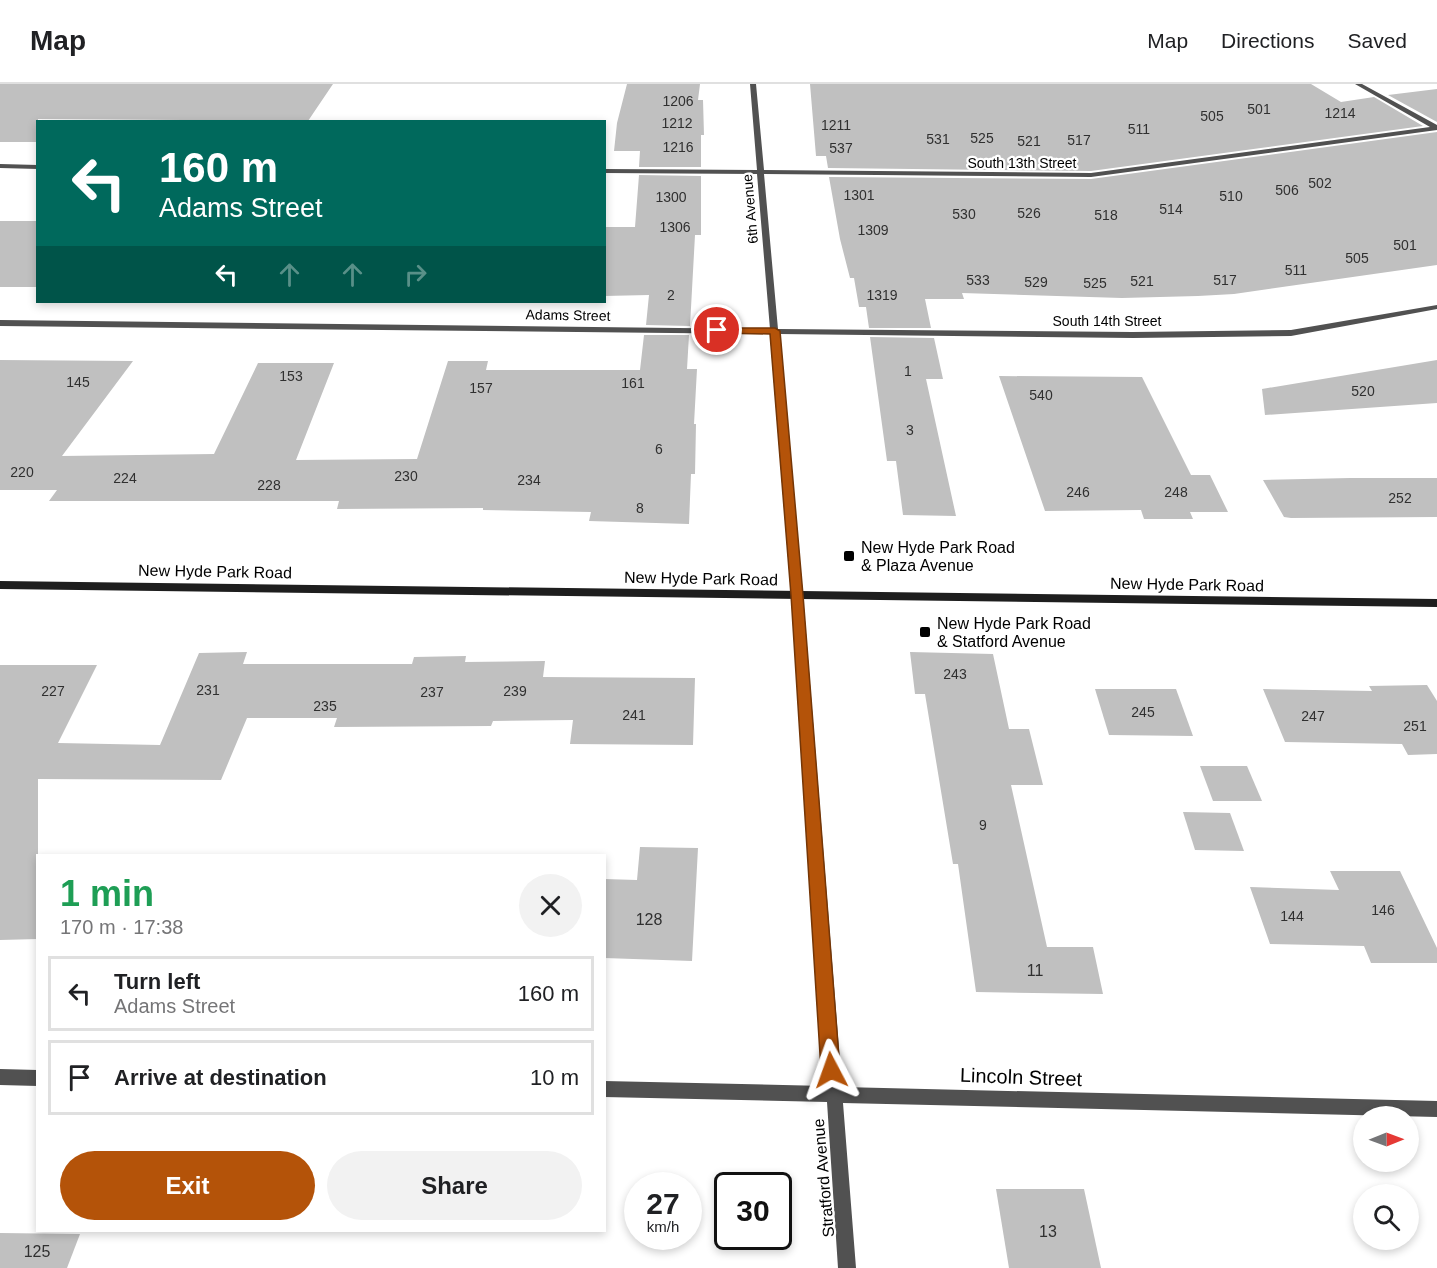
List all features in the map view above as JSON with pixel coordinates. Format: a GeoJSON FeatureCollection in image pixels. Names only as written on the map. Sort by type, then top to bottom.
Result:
{"type":"FeatureCollection","features":[{"type":"Feature","properties":{"kind":"main road","name":"New Hyde Park Road"},"geometry":{"type":"LineString","coordinates":[[0,585],[1437,603]]}},
{"type":"Feature","properties":{"kind":"street","name":"6th Avenue"},"geometry":{"type":"LineString","coordinates":[[753,84],[775,331]]}},
{"type":"Feature","properties":{"kind":"street"},"geometry":{"type":"LineString","coordinates":[[1358,84],[1437,128]]}},
{"type":"Feature","properties":{"kind":"street","name":"South 13th Street"},"geometry":{"type":"LineString","coordinates":[[606,171],[1091,175],[1145,170],[1437,128]]}},
{"type":"Feature","properties":{"kind":"street"},"geometry":{"type":"LineString","coordinates":[[0,166],[36,166]]}},
{"type":"Feature","properties":{"kind":"street","name":"South 14th Street"},"geometry":{"type":"LineString","coordinates":[[775,331],[1133,335],[1291,333],[1437,306]]}},
{"type":"Feature","properties":{"kind":"street","name":"Adams Street"},"geometry":{"type":"LineString","coordinates":[[0,323],[775,331]]}},
{"type":"Feature","properties":{"kind":"street","name":"Stratford Avenue"},"geometry":{"type":"LineString","coordinates":[[775,331],[847,1268]]}},
{"type":"Feature","properties":{"kind":"street"},"geometry":{"type":"LineString","coordinates":[[0,1077],[36,1078]]}},
{"type":"Feature","properties":{"kind":"street","name":"Lincoln Street"},"geometry":{"type":"LineString","coordinates":[[606,1089],[1437,1109]]}},
{"type":"Feature","properties":{"kind":"building"},"geometry":{"type":"Polygon","coordinates":[[[0,84],[333,84],[309,120],[38,119],[36,120],[36,142],[0,142],[0,84]]]}},
{"type":"Feature","properties":{"kind":"building"},"geometry":{"type":"Polygon","coordinates":[[[627,84],[700,84],[698,100],[703,100],[704,135],[701,135],[701,167],[639,167],[640,151],[614,151],[617,123],[627,84]]]}},
{"type":"Feature","properties":{"kind":"building"},"geometry":{"type":"Polygon","coordinates":[[[810,84],[1311,84],[1341,102],[1374,97],[1423,126],[1091,171],[828,168],[826,156],[816,156],[810,84]]]}},
{"type":"Feature","properties":{"kind":"building"},"geometry":{"type":"Polygon","coordinates":[[[1437,89],[1437,122],[1388,95],[1437,89]]]}},
{"type":"Feature","properties":{"kind":"building"},"geometry":{"type":"Polygon","coordinates":[[[1437,132],[1437,265],[1234,294],[1122,298],[962,293],[964,299],[925,299],[931,328],[869,328],[866,307],[859,307],[854,278],[850,278],[840,239],[829,177],[1091,179],[1437,132]]]}},
{"type":"Feature","properties":{"kind":"building"},"geometry":{"type":"Polygon","coordinates":[[[639,175],[701,176],[701,235],[695,235],[690,326],[646,325],[649,295],[606,296],[606,227],[635,227],[639,175]]]}},
{"type":"Feature","properties":{"kind":"building"},"geometry":{"type":"Polygon","coordinates":[[[0,221],[36,221],[36,287],[0,287],[0,221]]]}},
{"type":"Feature","properties":{"kind":"building"},"geometry":{"type":"Polygon","coordinates":[[[644,335],[689,335],[687,369],[697,369],[694,424],[696,424],[695,474],[691,474],[689,524],[589,521],[591,512],[483,510],[483,508],[337,509],[339,501],[49,501],[57,490],[0,490],[0,360],[133,361],[62,456],[214,454],[258,363],[334,363],[296,460],[417,459],[448,361],[488,361],[486,370],[640,370],[644,335]]]}},
{"type":"Feature","properties":{"kind":"building"},"geometry":{"type":"Polygon","coordinates":[[[870,337],[934,338],[943,379],[926,379],[956,516],[903,515],[896,461],[887,461],[870,337]]]}},
{"type":"Feature","properties":{"kind":"building"},"geometry":{"type":"Polygon","coordinates":[[[1437,360],[1437,403],[1265,415],[1262,389],[1437,360]]]}},
{"type":"Feature","properties":{"kind":"building"},"geometry":{"type":"Polygon","coordinates":[[[999,376],[1142,377],[1191,475],[1210,475],[1228,512],[1190,512],[1193,519],[1144,519],[1141,510],[1045,511],[999,376]]]}},
{"type":"Feature","properties":{"kind":"building"},"geometry":{"type":"Polygon","coordinates":[[[1437,478],[1437,517],[1284,517],[1263,480],[1437,478]]]}},
{"type":"Feature","properties":{"kind":"building"},"geometry":{"type":"Polygon","coordinates":[[[247,652],[243,664],[412,664],[414,657],[466,656],[465,662],[545,661],[543,677],[695,678],[693,745],[570,744],[573,720],[493,721],[491,726],[334,727],[337,718],[247,718],[221,780],[38,779],[36,939],[0,940],[0,665],[97,665],[58,743],[160,745],[199,653],[247,652]]]}},
{"type":"Feature","properties":{"kind":"building"},"geometry":{"type":"Polygon","coordinates":[[[910,652],[993,654],[1009,729],[1029,729],[1043,785],[1011,785],[1047,947],[1093,947],[1103,994],[976,992],[958,864],[953,864],[925,694],[915,694],[910,652]]]}},
{"type":"Feature","properties":{"kind":"building"},"geometry":{"type":"Polygon","coordinates":[[[1427,685],[1437,701],[1437,754],[1408,755],[1402,744],[1285,742],[1263,689],[1372,691],[1369,686],[1427,685]]]}},
{"type":"Feature","properties":{"kind":"building"},"geometry":{"type":"Polygon","coordinates":[[[1095,689],[1176,689],[1193,736],[1109,735],[1095,689]]]}},
{"type":"Feature","properties":{"kind":"building"},"geometry":{"type":"Polygon","coordinates":[[[1200,766],[1247,766],[1262,801],[1213,801],[1200,766]]]}},
{"type":"Feature","properties":{"kind":"building"},"geometry":{"type":"Polygon","coordinates":[[[1183,812],[1230,813],[1244,851],[1195,850],[1183,812]]]}},
{"type":"Feature","properties":{"kind":"building"},"geometry":{"type":"Polygon","coordinates":[[[640,847],[698,848],[692,961],[606,958],[606,879],[637,880],[640,847]]]}},
{"type":"Feature","properties":{"kind":"building"},"geometry":{"type":"Polygon","coordinates":[[[1330,871],[1400,871],[1437,948],[1437,963],[1371,963],[1364,946],[1270,944],[1250,887],[1339,890],[1330,871]]]}},
{"type":"Feature","properties":{"kind":"building"},"geometry":{"type":"Polygon","coordinates":[[[996,1189],[1084,1189],[1101,1268],[1009,1268],[996,1189]]]}},
{"type":"Feature","properties":{"kind":"building"},"geometry":{"type":"Polygon","coordinates":[[[0,1233],[80,1234],[67,1268],[0,1268],[0,1233]]]}},
{"type":"Feature","properties":{"kind":"place","name":"New Hyde Park Road & Plaza Avenue"},"geometry":{"type":"Point","coordinates":[849,556]}},
{"type":"Feature","properties":{"kind":"place","name":"New Hyde Park Road & Statford Avenue"},"geometry":{"type":"Point","coordinates":[925,632]}},
{"type":"Feature","properties":{"kind":"route"},"geometry":{"type":"LineString","coordinates":[[717,330],[775,331],[797,595],[831,1070]]}}]}
